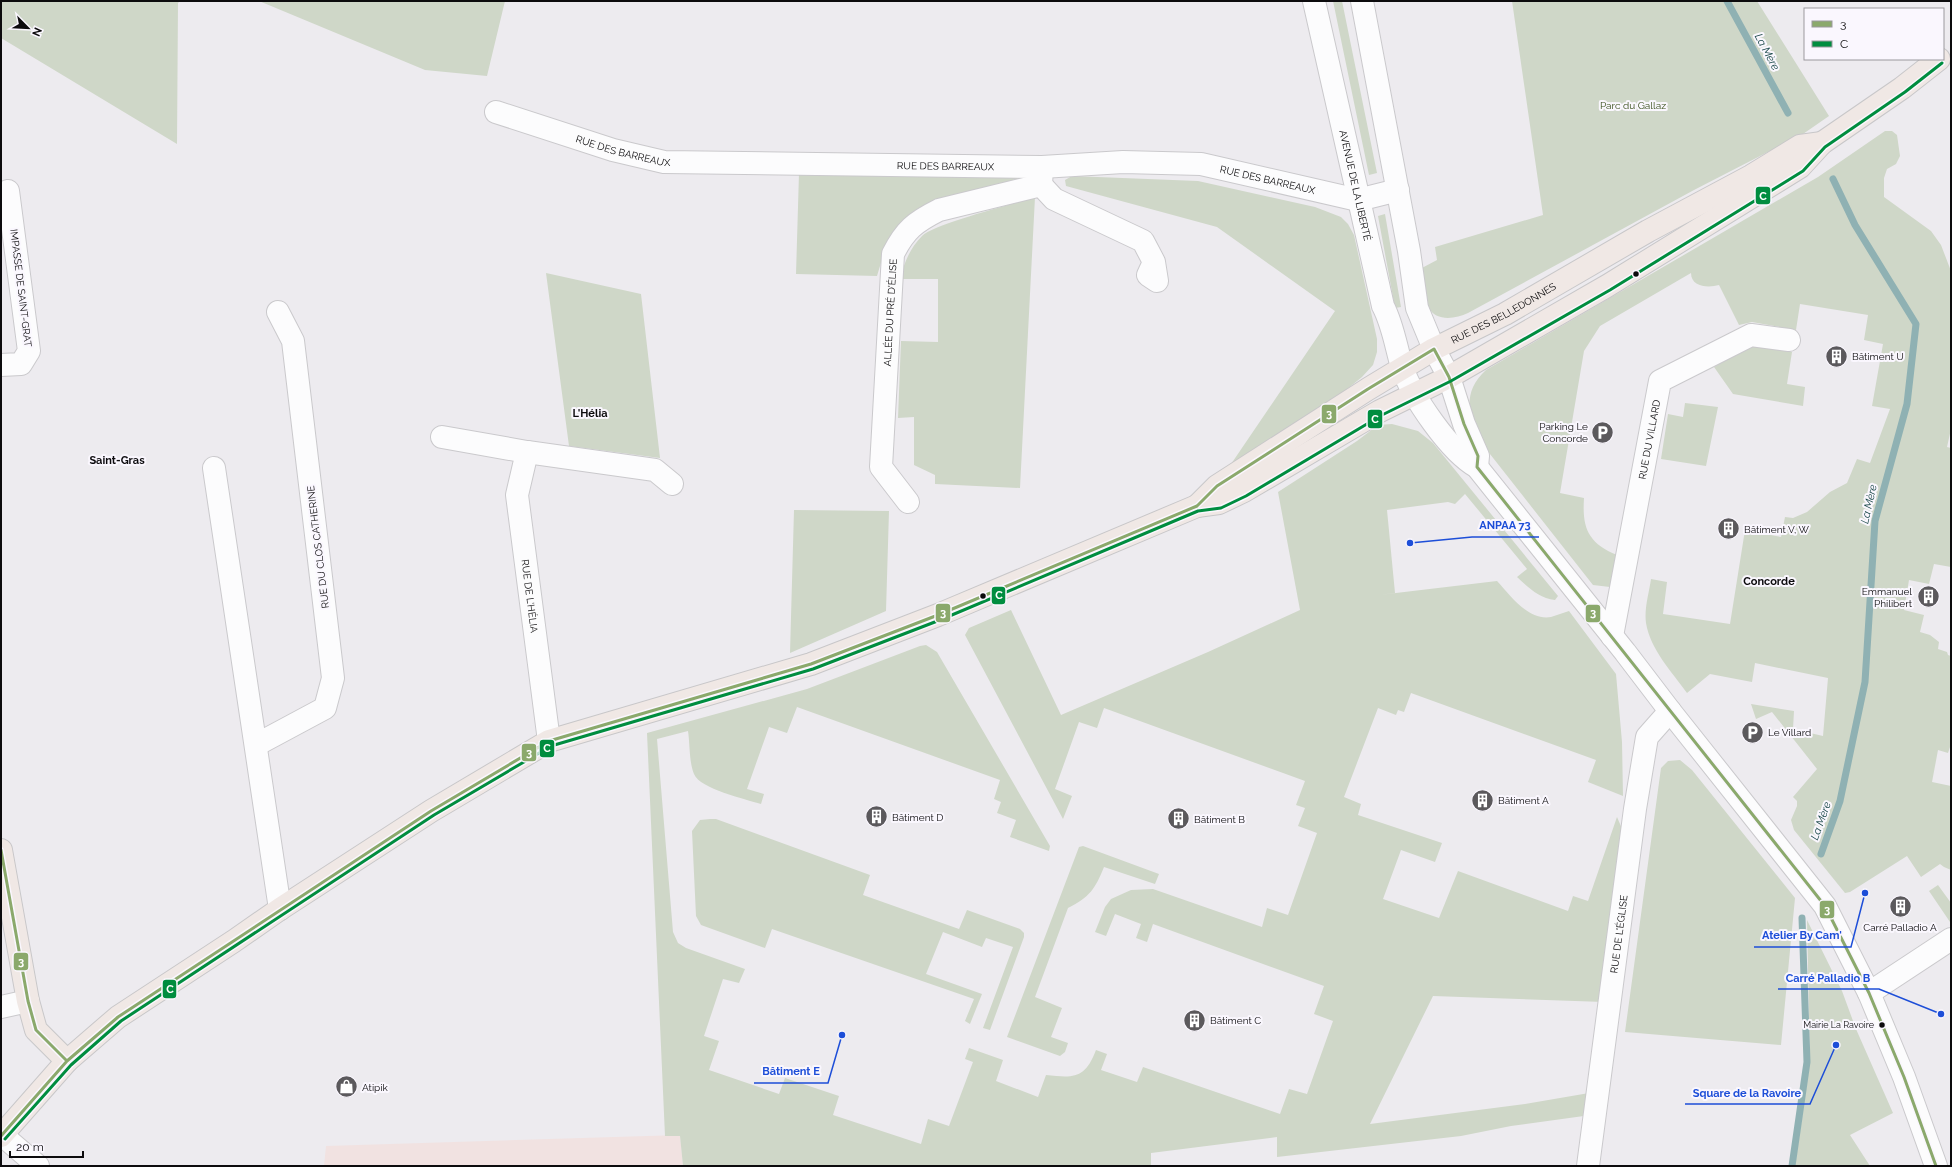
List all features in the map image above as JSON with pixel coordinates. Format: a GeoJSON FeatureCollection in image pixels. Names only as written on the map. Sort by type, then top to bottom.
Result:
{"type":"FeatureCollection","features":[{"type":"Feature","properties":{"kind":"main road","name":"RUE DES BELLEDONNES"},"geometry":{"type":"LineString","coordinates":[[1,1136],[67,1061],[118,1017],[234,941],[280,908],[431,811],[549,741],[811,664],[938,614],[1197,506],[1219,503],[1244,491],[1380,411],[1449,377],[1607,286],[1763,192],[1800,167],[1822,143],[1902,88],[1938,60]]}},
{"type":"Feature","properties":{"kind":"main road","name":"RUE DES BELLEDONNES"},"geometry":{"type":"LineString","coordinates":[[1197,506],[1217,486],[1368,389],[1434,349],[1505,314],[1648,231],[1751,176],[1800,146],[1822,143]]}},
{"type":"Feature","properties":{"kind":"main road"},"geometry":{"type":"LineString","coordinates":[[1,850],[28,1002],[36,1030],[67,1061]]}},
{"type":"Feature","properties":{"kind":"street","name":"AVENUE DE LA LIBERTÉ"},"geometry":{"type":"LineString","coordinates":[[1314,1],[1382,306],[1388,316],[1403,369],[1415,394],[1446,439],[1467,462],[1477,468],[1825,906],[1869,993],[1904,1077],[1936,1166]]}},
{"type":"Feature","properties":{"kind":"street"},"geometry":{"type":"LineString","coordinates":[[1362,1],[1409,251],[1417,308],[1434,349],[1449,377],[1464,424],[1478,456],[1477,468]]}},
{"type":"Feature","properties":{"kind":"street","name":"RUE DES BARREAUX"},"geometry":{"type":"LineString","coordinates":[[496,112],[613,150],[664,162],[1042,176],[1123,162],[1201,164],[1358,200],[1398,190]]}},
{"type":"Feature","properties":{"kind":"street"},"geometry":{"type":"LineString","coordinates":[[1042,176],[1054,199],[1143,240],[1154,262]]}},
{"type":"Feature","properties":{"kind":"street","name":"ALLÉE DU PRÉ D'ÉLISE"},"geometry":{"type":"LineString","coordinates":[[908,502],[881,466],[893,254],[900,240],[910,227],[939,210],[1042,176]]}},
{"type":"Feature","properties":{"kind":"street","name":"IMPASSE DE SAINT-GRAT"},"geometry":{"type":"LineString","coordinates":[[1,365],[21,364],[29,351],[8,191]]}},
{"type":"Feature","properties":{"kind":"street","name":"RUE DU CLOS CATHERINE"},"geometry":{"type":"LineString","coordinates":[[256,745],[325,708],[333,678],[293,341],[278,312]]}},
{"type":"Feature","properties":{"kind":"street","name":"RUE DU VILLARD"},"geometry":{"type":"LineString","coordinates":[[1612,636],[1660,381],[1751,335],[1789,340]]}},
{"type":"Feature","properties":{"kind":"street"},"geometry":{"type":"LineString","coordinates":[[442,437],[527,452],[655,470],[672,484]]}},
{"type":"Feature","properties":{"kind":"street","name":"RUE DE L'HÉLIA"},"geometry":{"type":"LineString","coordinates":[[527,452],[517,495],[549,741]]}},
{"type":"Feature","properties":{"kind":"street"},"geometry":{"type":"LineString","coordinates":[[214,468],[280,908]]}},
{"type":"Feature","properties":{"kind":"street","name":"RUE DE L'ÉGLISE"},"geometry":{"type":"LineString","coordinates":[[1588,1166],[1635,809],[1646,744],[1648,737],[1670,711]]}},
{"type":"Feature","properties":{"kind":"street"},"geometry":{"type":"LineString","coordinates":[[1869,993],[1951,939]]}},
{"type":"Feature","properties":{"kind":"street"},"geometry":{"type":"LineString","coordinates":[[1,1007],[28,1002]]}},
{"type":"Feature","properties":{"kind":"street"},"geometry":{"type":"LineString","coordinates":[[1,1136],[38,1166]]}},
{"type":"Feature","properties":{"kind":"shaded area"},"geometry":{"type":"Polygon","coordinates":[[[680,1135],[683,1166],[324,1166],[326,1146],[680,1135]]]}},
{"type":"Feature","properties":{"kind":"green space"},"geometry":{"type":"Polygon","coordinates":[[[1,1],[180,1],[178,3],[177,144],[1,38],[1,1]]]}},
{"type":"Feature","properties":{"kind":"green space"},"geometry":{"type":"Polygon","coordinates":[[[259,1],[505,1],[487,76],[425,70],[259,1]]]}},
{"type":"Feature","properties":{"kind":"green space"},"geometry":{"type":"Polygon","coordinates":[[[1333,1],[1342,1],[1377,173],[1369,175],[1333,1]]]}},
{"type":"Feature","properties":{"kind":"green space","name":"Parc du Gallaz"},"geometry":{"type":"Polygon","coordinates":[[[1512,1],[1757,1],[1829,116],[1803,134],[1694,190],[1468,313],[1452,318],[1441,317],[1431,312],[1426,303],[1423,294],[1420,269],[1437,260],[1435,247],[1543,215],[1512,1]]]}},
{"type":"Feature","properties":{"kind":"green space"},"geometry":{"type":"Polygon","coordinates":[[[1885,131],[1892,131],[1897,135],[1900,156],[1896,164],[1887,169],[1884,178],[1884,197],[1931,231],[1941,245],[1951,271],[1951,429],[1947,447],[1951,448],[1951,567],[1934,564],[1929,584],[1909,580],[1904,610],[1924,615],[1920,632],[1930,635],[1939,642],[1938,649],[1947,652],[1948,655],[1951,656],[1951,744],[1948,753],[1938,750],[1932,782],[1951,786],[1951,870],[1940,864],[1921,877],[1907,856],[1850,892],[1845,893],[1794,830],[1791,820],[1797,806],[1797,801],[1793,797],[1817,769],[1772,712],[1756,719],[1751,704],[1794,711],[1793,729],[1823,736],[1828,678],[1755,663],[1752,682],[1710,674],[1687,693],[1662,660],[1652,642],[1646,623],[1646,612],[1651,579],[1667,582],[1663,614],[1730,624],[1745,530],[1781,537],[1785,517],[1793,518],[1807,512],[1830,492],[1847,483],[1857,459],[1870,463],[1890,409],[1872,406],[1883,344],[1864,340],[1868,315],[1800,304],[1796,330],[1752,322],[1739,325],[1719,285],[1705,286],[1697,284],[1692,278],[1691,273],[1600,326],[1584,351],[1560,493],[1584,498],[1584,518],[1593,540],[1617,555],[1610,587],[1593,585],[1475,435],[1471,417],[1470,401],[1474,385],[1486,370],[1818,177],[1885,131]]]}},
{"type":"Feature","properties":{"kind":"green space"},"geometry":{"type":"Polygon","coordinates":[[[799,173],[1023,177],[937,201],[886,246],[877,276],[796,274],[799,173]]]}},
{"type":"Feature","properties":{"kind":"green space"},"geometry":{"type":"Polygon","coordinates":[[[1072,176],[1198,181],[1315,207],[1341,217],[1348,224],[1354,235],[1377,339],[1377,352],[1373,365],[1362,377],[1336,398],[1227,470],[1335,311],[1217,227],[1066,186],[1065,180],[1072,176]]]}},
{"type":"Feature","properties":{"kind":"green space"},"geometry":{"type":"Polygon","coordinates":[[[1035,197],[1020,488],[935,484],[935,475],[914,465],[914,417],[898,418],[901,341],[938,342],[938,279],[900,279],[903,267],[914,246],[922,236],[929,231],[957,220],[1035,197]]]}},
{"type":"Feature","properties":{"kind":"green space"},"geometry":{"type":"Polygon","coordinates":[[[1385,214],[1401,307],[1395,308],[1378,216],[1385,214]]]}},
{"type":"Feature","properties":{"kind":"green space"},"geometry":{"type":"Polygon","coordinates":[[[546,273],[641,294],[660,458],[569,446],[546,273]]]}},
{"type":"Feature","properties":{"kind":"green space"},"geometry":{"type":"Polygon","coordinates":[[[1756,346],[1792,352],[1787,384],[1805,387],[1803,406],[1733,394],[1714,367],[1748,348],[1756,346]]]}},
{"type":"Feature","properties":{"kind":"green space"},"geometry":{"type":"Polygon","coordinates":[[[1685,403],[1718,407],[1706,466],[1661,459],[1668,414],[1683,417],[1685,403]]]}},
{"type":"Feature","properties":{"kind":"green space"},"geometry":{"type":"Polygon","coordinates":[[[1392,424],[1418,431],[1433,443],[1558,596],[1555,600],[1539,595],[1517,577],[1527,569],[1465,494],[1455,504],[1448,502],[1387,510],[1395,593],[1379,595],[1497,581],[1520,606],[1535,615],[1551,617],[1569,611],[1616,674],[1622,742],[1623,796],[1588,782],[1596,760],[1411,693],[1404,712],[1398,710],[1396,715],[1378,708],[1344,797],[1361,804],[1358,815],[1442,843],[1435,862],[1401,850],[1383,899],[1439,918],[1458,871],[1568,911],[1573,896],[1588,901],[1617,817],[1623,831],[1604,1002],[1433,996],[1370,1124],[1525,1104],[1595,1092],[1591,1115],[1511,1126],[1461,1136],[1277,1157],[1277,1137],[1151,1153],[1151,1166],[683,1166],[680,1136],[665,1136],[647,733],[807,689],[926,645],[937,652],[1050,846],[1049,851],[1010,837],[1016,820],[997,813],[1001,802],[994,799],[1000,780],[797,707],[787,733],[769,727],[747,789],[764,794],[761,804],[724,793],[714,789],[698,779],[694,774],[691,764],[688,731],[657,739],[673,932],[678,943],[686,948],[745,969],[739,983],[723,979],[704,1036],[719,1041],[709,1070],[779,1094],[785,1078],[839,1096],[833,1115],[921,1144],[928,1119],[949,1126],[973,1062],[965,1059],[969,1048],[1003,1060],[996,1081],[1038,1097],[1046,1075],[1071,1076],[1083,1071],[1092,1060],[1096,1050],[1107,1054],[1101,1070],[1137,1082],[1143,1067],[1280,1114],[1289,1089],[1307,1094],[1333,1021],[1314,1014],[1324,986],[1153,924],[1147,942],[1136,938],[1141,924],[1115,914],[1106,936],[1095,932],[1105,907],[1111,899],[1131,890],[1153,889],[1262,927],[1267,908],[1288,915],[1317,833],[1298,826],[1305,808],[1296,805],[1305,781],[1104,708],[1097,728],[1079,722],[1055,789],[1072,796],[1063,819],[965,635],[969,628],[1011,610],[1061,715],[1208,652],[1300,610],[1278,492],[1357,441],[1378,425],[1392,424]]]}},
{"type":"Feature","properties":{"kind":"green space"},"geometry":{"type":"Polygon","coordinates":[[[794,510],[889,511],[886,611],[790,653],[794,510]]]}},
{"type":"Feature","properties":{"kind":"green space"},"geometry":{"type":"Polygon","coordinates":[[[1680,760],[1692,770],[1795,898],[1781,1045],[1625,1032],[1661,768],[1668,761],[1680,760]]]}},
{"type":"Feature","properties":{"kind":"green space"},"geometry":{"type":"Polygon","coordinates":[[[716,819],[870,875],[863,895],[959,929],[967,910],[1020,929],[1024,933],[1024,937],[990,1030],[983,1028],[1013,947],[986,938],[982,947],[943,932],[926,974],[982,994],[970,1024],[965,1021],[974,999],[772,929],[765,948],[701,925],[696,916],[692,831],[700,820],[716,819]]]}},
{"type":"Feature","properties":{"kind":"green space"},"geometry":{"type":"Polygon","coordinates":[[[1083,846],[1159,874],[1155,884],[1104,867],[1091,892],[1082,900],[1068,908],[1035,997],[1062,1008],[1051,1037],[1068,1043],[1065,1052],[1060,1056],[1007,1037],[1079,847],[1083,846]]]}},
{"type":"Feature","properties":{"kind":"green space"},"geometry":{"type":"Polygon","coordinates":[[[1938,885],[1951,903],[1950,922],[1929,891],[1938,885]]]}},
{"type":"Feature","properties":{"kind":"green space"},"geometry":{"type":"Polygon","coordinates":[[[1807,920],[1842,991],[1856,1029],[1893,1113],[1850,1135],[1870,1166],[1795,1166],[1810,1061],[1807,920]]]}},
{"type":"Feature","properties":{"kind":"waterway","name":"La Mère"},"geometry":{"type":"LineString","coordinates":[[1727,1],[1788,113]]}},
{"type":"Feature","properties":{"kind":"waterway","name":"La Mère"},"geometry":{"type":"LineString","coordinates":[[1821,854],[1840,801],[1865,682],[1875,521],[1907,404],[1916,324],[1855,225],[1833,179]]}},
{"type":"Feature","properties":{"kind":"waterway","name":"La Mère"},"geometry":{"type":"LineString","coordinates":[[1792,1166],[1807,1062],[1802,918]]}},
{"type":"Feature","properties":{"kind":"transit line","name":"C"},"geometry":{"type":"LineString","coordinates":[[5,1139],[71,1065],[121,1021],[434,815],[551,746],[813,669],[940,620],[1198,511],[1221,508],[1246,496],[1382,415],[1451,381],[1610,290],[1803,171],[1825,147],[1905,92],[1942,63]]}},
{"type":"Feature","properties":{"kind":"transit line","name":"3"},"geometry":{"type":"LineString","coordinates":[[1,1136],[67,1061],[118,1017],[431,811],[549,741],[811,664],[938,615],[1197,506],[1217,486],[1368,389],[1434,349],[1449,377],[1464,424],[1478,456],[1477,467],[1825,906],[1869,993],[1904,1077],[1936,1166]]}},
{"type":"Feature","properties":{"kind":"transit line","name":"3"},"geometry":{"type":"LineString","coordinates":[[1,850],[28,1001],[36,1030],[67,1061]]}},
{"type":"Feature","properties":{"kind":"place","name":"Bâtiment U"},"geometry":{"type":"Point","coordinates":[1836,356]}},
{"type":"Feature","properties":{"kind":"place","name":"Parking Le Concorde"},"geometry":{"type":"Point","coordinates":[1603,432]}},
{"type":"Feature","properties":{"kind":"place","name":"Bâtiment V, W"},"geometry":{"type":"Point","coordinates":[1729,529]}},
{"type":"Feature","properties":{"kind":"place","name":"ANPAA 73"},"geometry":{"type":"Point","coordinates":[1410,543]}},
{"type":"Feature","properties":{"kind":"place","name":"Emmanuel Philibert"},"geometry":{"type":"Point","coordinates":[1928,597]}},
{"type":"Feature","properties":{"kind":"place","name":"Le Villard"},"geometry":{"type":"Point","coordinates":[1753,732]}},
{"type":"Feature","properties":{"kind":"place","name":"Bâtiment A"},"geometry":{"type":"Point","coordinates":[1483,800]}},
{"type":"Feature","properties":{"kind":"place","name":"Bâtiment D"},"geometry":{"type":"Point","coordinates":[877,817]}},
{"type":"Feature","properties":{"kind":"place","name":"Bâtiment B"},"geometry":{"type":"Point","coordinates":[1178,819]}},
{"type":"Feature","properties":{"kind":"place","name":"Atelier By Cam'"},"geometry":{"type":"Point","coordinates":[1865,893]}},
{"type":"Feature","properties":{"kind":"place","name":"Carré Palladio A"},"geometry":{"type":"Point","coordinates":[1900,907]}},
{"type":"Feature","properties":{"kind":"place","name":"Carré Palladio B"},"geometry":{"type":"Point","coordinates":[1941,1014]}},
{"type":"Feature","properties":{"kind":"place","name":"Bâtiment C"},"geometry":{"type":"Point","coordinates":[1195,1020]}},
{"type":"Feature","properties":{"kind":"place","name":"Mairie La Ravoire"},"geometry":{"type":"Point","coordinates":[1882,1025]}},
{"type":"Feature","properties":{"kind":"place","name":"Bâtiment E"},"geometry":{"type":"Point","coordinates":[842,1035]}},
{"type":"Feature","properties":{"kind":"place","name":"Square de la Ravoire"},"geometry":{"type":"Point","coordinates":[1836,1045]}},
{"type":"Feature","properties":{"kind":"place","name":"Atipik"},"geometry":{"type":"Point","coordinates":[347,1087]}},
{"type":"Feature","properties":{"kind":"district","name":"L'Hélia"},"geometry":{"type":"Point","coordinates":[590,413]}},
{"type":"Feature","properties":{"kind":"district","name":"Saint-Gras"},"geometry":{"type":"Point","coordinates":[117,460]}},
{"type":"Feature","properties":{"kind":"district","name":"Concorde"},"geometry":{"type":"Point","coordinates":[1769,581]}}]}
